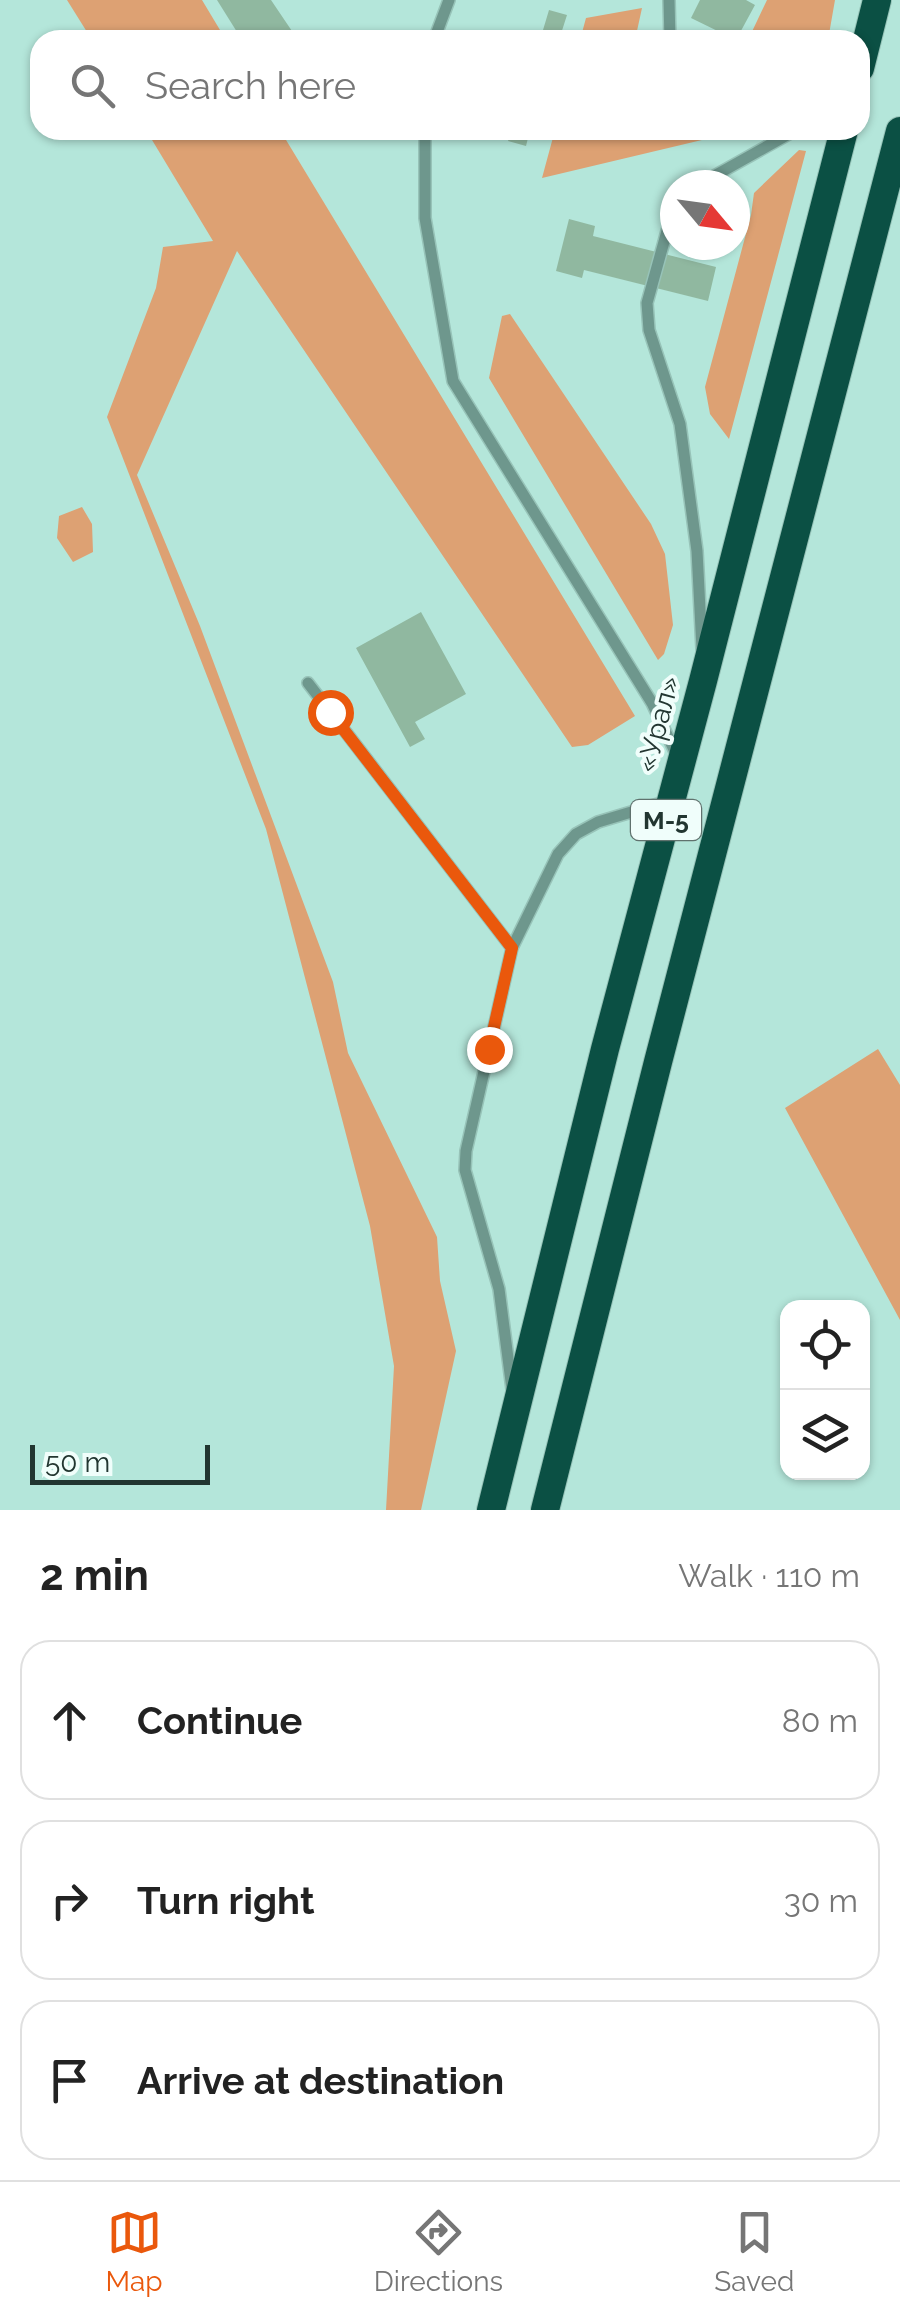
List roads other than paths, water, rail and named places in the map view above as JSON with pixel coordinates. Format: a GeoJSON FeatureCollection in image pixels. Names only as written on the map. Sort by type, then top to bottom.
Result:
{"type":"FeatureCollection","features":[{"type":"Feature","properties":{"kind":"highway"},"geometry":{"type":"LineString","coordinates":[[870,30],[877,0]]}},
{"type":"Feature","properties":{"kind":"highway","name":"М-5"},"geometry":{"type":"LineString","coordinates":[[545,1510],[900,131]]}},
{"type":"Feature","properties":{"kind":"highway","name":"«Урал»"},"geometry":{"type":"LineString","coordinates":[[491,1510],[605,1049],[841,140]]}},
{"type":"Feature","properties":{"kind":"lane"},"geometry":{"type":"LineString","coordinates":[[438,30],[450,0]]}},
{"type":"Feature","properties":{"kind":"lane"},"geometry":{"type":"LineString","coordinates":[[669,0],[670,30]]}},
{"type":"Feature","properties":{"kind":"lane"},"geometry":{"type":"LineString","coordinates":[[425,140],[425,218],[453,382],[652,703],[681,764]]}},
{"type":"Feature","properties":{"kind":"lane"},"geometry":{"type":"LineString","coordinates":[[725,170],[778,140]]}},
{"type":"Feature","properties":{"kind":"lane"},"geometry":{"type":"LineString","coordinates":[[660,257],[647,304],[648,330],[680,424],[697,552],[703,681]]}},
{"type":"Feature","properties":{"kind":"lane"},"geometry":{"type":"LineString","coordinates":[[308,683],[512,948]]}},
{"type":"Feature","properties":{"kind":"lane"},"geometry":{"type":"LineString","coordinates":[[515,1414],[499,1289],[465,1170],[512,948],[558,854],[576,834],[598,822],[672,800]]}}]}
